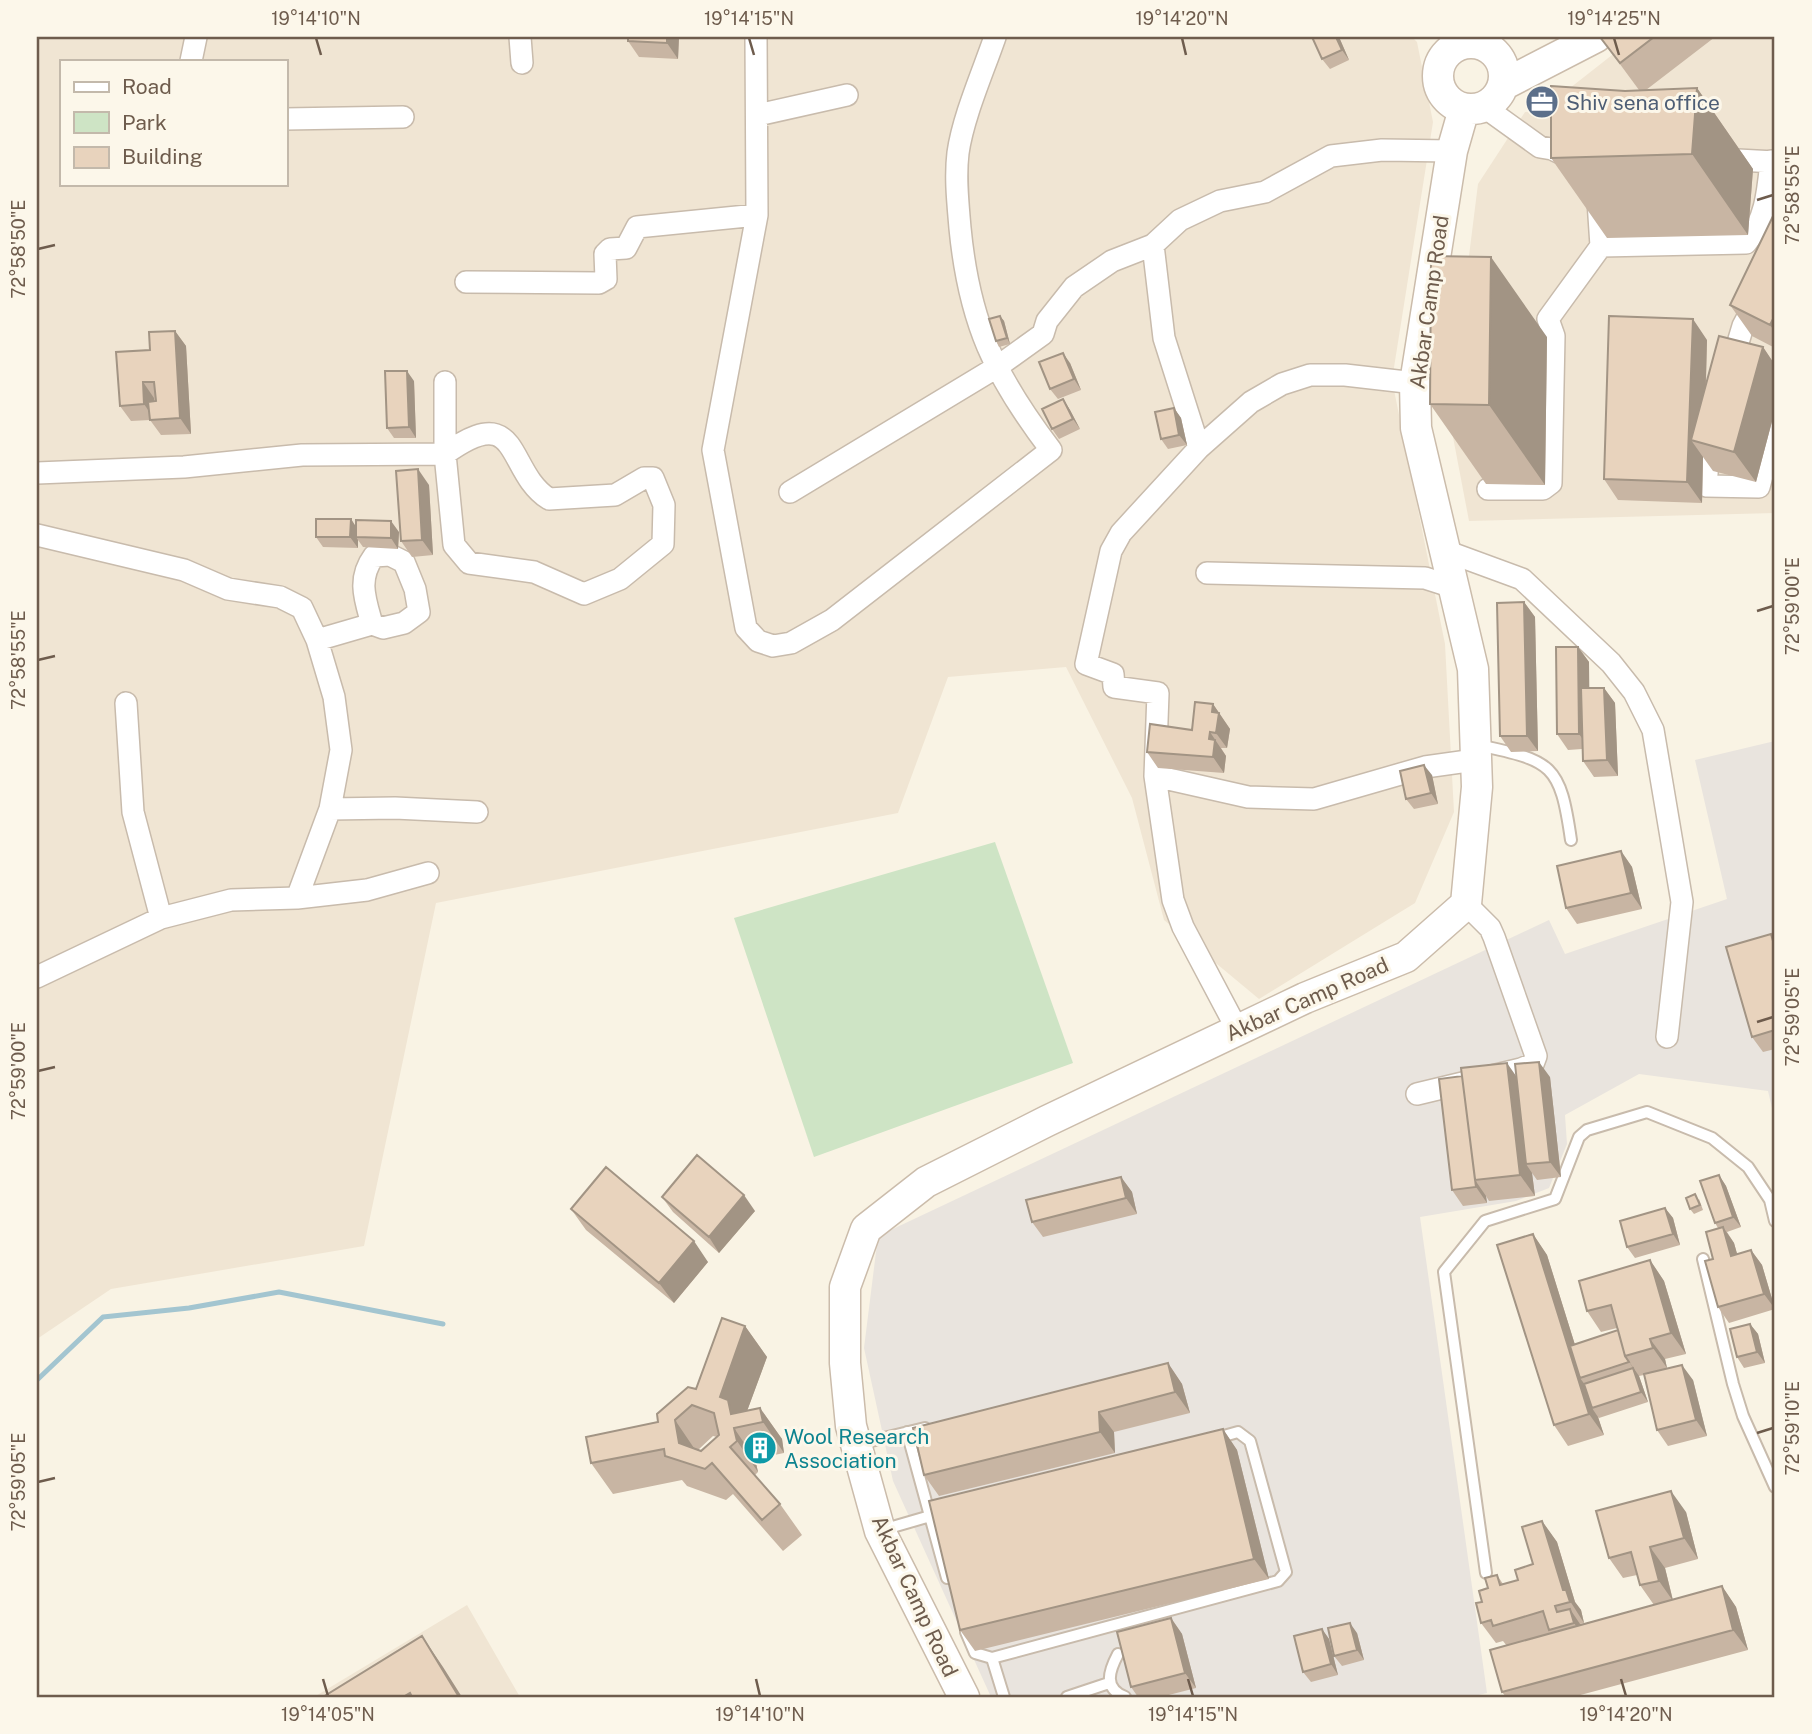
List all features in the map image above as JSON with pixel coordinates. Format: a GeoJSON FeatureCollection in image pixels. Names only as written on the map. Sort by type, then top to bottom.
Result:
{"type":"FeatureCollection","features":[{"type":"Feature","properties":{"kind":"street"},"geometry":{"type":"LineString","coordinates":[[191,60],[196,37]]}},
{"type":"Feature","properties":{"kind":"street"},"geometry":{"type":"LineString","coordinates":[[520,37],[522,63]]}},
{"type":"Feature","properties":{"kind":"street"},"geometry":{"type":"LineString","coordinates":[[756,37],[757,215],[713,450],[747,628],[758,641],[773,646],[791,643],[832,620],[1051,450],[1027,419],[980,335],[965,277],[958,198],[958,152],[995,37]]}},
{"type":"Feature","properties":{"kind":"street"},"geometry":{"type":"LineString","coordinates":[[1486,99],[1503,71],[1470,43],[1439,66],[1438,80],[1442,93],[1451,103],[1486,99],[1595,37]]}},
{"type":"Feature","properties":{"kind":"street"},"geometry":{"type":"LineString","coordinates":[[758,115],[847,95]]}},
{"type":"Feature","properties":{"kind":"street"},"geometry":{"type":"LineString","coordinates":[[1486,99],[1548,138],[1552,149],[1594,165],[1601,246],[1548,319],[1554,336],[1551,483],[1543,489],[1488,489]]}},
{"type":"Feature","properties":{"kind":"street","name":"Akbar Camp Road"},"geometry":{"type":"LineString","coordinates":[[964,1697],[880,1531],[856,1444],[845,1363],[845,1287],[866,1228],[926,1182],[1237,1030],[1406,957],[1466,904],[1477,787],[1473,669],[1416,428],[1415,383],[1452,151],[1486,99]]}},
{"type":"Feature","properties":{"kind":"street"},"geometry":{"type":"LineString","coordinates":[[287,119],[403,117]]}},
{"type":"Feature","properties":{"kind":"street"},"geometry":{"type":"LineString","coordinates":[[790,492],[997,367],[1042,334],[1047,321],[1074,287],[1112,261],[1153,245],[1180,220],[1220,201],[1265,192],[1331,156],[1382,150],[1452,151]]}},
{"type":"Feature","properties":{"kind":"street"},"geometry":{"type":"LineString","coordinates":[[1601,246],[1746,243],[1755,233],[1765,207],[1773,161],[1699,159]]}},
{"type":"Feature","properties":{"kind":"street"},"geometry":{"type":"LineString","coordinates":[[466,282],[599,283],[606,279],[606,254],[610,249],[626,248],[637,227],[757,215]]}},
{"type":"Feature","properties":{"kind":"street"},"geometry":{"type":"LineString","coordinates":[[1153,245],[1164,338],[1199,448]]}},
{"type":"Feature","properties":{"kind":"street"},"geometry":{"type":"LineString","coordinates":[[1725,385],[1746,351],[1743,326],[1775,266]]}},
{"type":"Feature","properties":{"kind":"street"},"geometry":{"type":"LineString","coordinates":[[1524,325],[1550,326]]}},
{"type":"Feature","properties":{"kind":"street"},"geometry":{"type":"LineString","coordinates":[[1237,1030],[1183,927],[1173,900],[1156,776],[1158,693],[1114,687],[1113,674],[1086,664],[1111,551],[1121,533],[1199,448],[1251,402],[1282,384],[1310,374],[1345,374],[1415,383]]}},
{"type":"Feature","properties":{"kind":"street"},"geometry":{"type":"LineString","coordinates":[[37,473],[184,467],[302,455],[445,454],[477,436],[498,436],[509,441],[535,487],[549,499],[615,495],[644,478],[653,478],[664,506],[663,544],[620,579],[584,594],[534,572],[469,563],[454,545],[445,454],[445,382]]}},
{"type":"Feature","properties":{"kind":"street"},"geometry":{"type":"LineString","coordinates":[[1718,411],[1710,437],[1706,486],[1759,487],[1775,427]]}},
{"type":"Feature","properties":{"kind":"street"},"geometry":{"type":"LineString","coordinates":[[37,535],[184,570],[229,589],[280,597],[302,608],[317,640],[334,697],[341,750],[330,809],[297,898]]}},
{"type":"Feature","properties":{"kind":"street"},"geometry":{"type":"LineString","coordinates":[[1443,550],[1522,579],[1611,663],[1634,692],[1653,730],[1682,902],[1667,1037]]}},
{"type":"Feature","properties":{"kind":"street"},"geometry":{"type":"LineString","coordinates":[[1207,573],[1425,578],[1453,587]]}},
{"type":"Feature","properties":{"kind":"street"},"geometry":{"type":"LineString","coordinates":[[317,640],[372,624]]}},
{"type":"Feature","properties":{"kind":"street"},"geometry":{"type":"LineString","coordinates":[[127,704],[133,813],[161,918]]}},
{"type":"Feature","properties":{"kind":"street"},"geometry":{"type":"LineString","coordinates":[[1156,776],[1248,797],[1314,799],[1474,752]]}},
{"type":"Feature","properties":{"kind":"street"},"geometry":{"type":"LineString","coordinates":[[330,809],[395,807],[477,813]]}},
{"type":"Feature","properties":{"kind":"street"},"geometry":{"type":"LineString","coordinates":[[37,977],[161,918],[232,900],[297,898],[368,890],[428,873]]}},
{"type":"Feature","properties":{"kind":"street"},"geometry":{"type":"LineString","coordinates":[[1417,1094],[1521,1069],[1533,1064],[1536,1056],[1490,928],[1466,904]]}},
{"type":"Feature","properties":{"kind":"lane"},"geometry":{"type":"LineString","coordinates":[[1474,752],[1524,755],[1553,772],[1564,796],[1571,840]]}},
{"type":"Feature","properties":{"kind":"lane"},"geometry":{"type":"LineString","coordinates":[[1486,1573],[1444,1272],[1460,1252],[1485,1222],[1555,1199],[1579,1137],[1587,1130],[1647,1112],[1712,1138],[1748,1167],[1770,1200],[1775,1221]]}},
{"type":"Feature","properties":{"kind":"lane"},"geometry":{"type":"LineString","coordinates":[[1703,1259],[1743,1416],[1772,1471],[1775,1487]]}},
{"type":"Feature","properties":{"kind":"lane"},"geometry":{"type":"LineString","coordinates":[[856,1444],[939,1424]]}},
{"type":"Feature","properties":{"kind":"lane"},"geometry":{"type":"LineString","coordinates":[[907,1432],[928,1517],[947,1578]]}},
{"type":"Feature","properties":{"kind":"lane"},"geometry":{"type":"LineString","coordinates":[[963,1625],[975,1653],[992,1658],[1265,1585],[1283,1577],[1286,1572],[1250,1441],[1238,1432],[1204,1441]]}},
{"type":"Feature","properties":{"kind":"lane"},"geometry":{"type":"LineString","coordinates":[[880,1531],[954,1510]]}},
{"type":"Feature","properties":{"kind":"lane"},"geometry":{"type":"LineString","coordinates":[[1118,1654],[1110,1671],[1109,1683],[1116,1693],[1125,1697]]}},
{"type":"Feature","properties":{"kind":"lane"},"geometry":{"type":"LineString","coordinates":[[992,1658],[1004,1697]]}},
{"type":"Feature","properties":{"kind":"lane"},"geometry":{"type":"LineString","coordinates":[[1067,1697],[1109,1683]]}},
{"type":"Feature","properties":{"kind":"shaded area"},"geometry":{"type":"Polygon","coordinates":[[[37,37],[1412,37],[1417,42],[1433,122],[1392,380],[1445,644],[1454,812],[1415,903],[1259,999],[1164,920],[1132,798],[1066,667],[948,677],[898,813],[436,903],[364,1246],[111,1289],[37,1339],[37,37]]]}},
{"type":"Feature","properties":{"kind":"shaded area"},"geometry":{"type":"Polygon","coordinates":[[[1635,37],[1775,37],[1775,513],[1469,521],[1449,416],[1478,184],[1525,112],[1577,108],[1570,88],[1635,37]]]}},
{"type":"Feature","properties":{"kind":"shaded area"},"geometry":{"type":"Polygon","coordinates":[[[1775,741],[1775,1121],[1768,1091],[1639,1074],[1565,1115],[1567,1144],[1549,1188],[1516,1201],[1420,1217],[1487,1693],[1470,1697],[991,1697],[893,1481],[864,1348],[878,1236],[1549,920],[1565,954],[1727,899],[1695,760],[1775,741]]]}},
{"type":"Feature","properties":{"kind":"shaded area"},"geometry":{"type":"Polygon","coordinates":[[[467,1605],[520,1697],[314,1697],[467,1605]]]}},
{"type":"Feature","properties":{"kind":"green space"},"geometry":{"type":"Polygon","coordinates":[[[995,842],[1073,1063],[814,1157],[734,918],[995,842]]]}},
{"type":"Feature","properties":{"kind":"building"},"geometry":{"type":"Polygon","coordinates":[[[628,37],[667,37],[667,43],[628,41],[628,37]]]}},
{"type":"Feature","properties":{"kind":"building"},"geometry":{"type":"Polygon","coordinates":[[[1312,37],[1336,37],[1342,50],[1322,59],[1312,37]]]}},
{"type":"Feature","properties":{"kind":"building"},"geometry":{"type":"Polygon","coordinates":[[[1600,37],[1654,37],[1620,63],[1600,37]]]}},
{"type":"Feature","properties":{"kind":"building"},"geometry":{"type":"Polygon","coordinates":[[[1551,86],[1625,91],[1697,88],[1692,154],[1551,158],[1551,86]]]}},
{"type":"Feature","properties":{"kind":"building"},"geometry":{"type":"Polygon","coordinates":[[[1775,212],[1775,315],[1770,325],[1730,305],[1775,212]]]}},
{"type":"Feature","properties":{"kind":"building"},"geometry":{"type":"Polygon","coordinates":[[[1431,256],[1491,257],[1489,405],[1430,404],[1431,256]]]}},
{"type":"Feature","properties":{"kind":"building"},"geometry":{"type":"Polygon","coordinates":[[[1000,316],[1007,338],[996,341],[989,319],[1000,316]]]}},
{"type":"Feature","properties":{"kind":"building"},"geometry":{"type":"Polygon","coordinates":[[[1609,316],[1693,319],[1687,482],[1604,479],[1609,316]]]}},
{"type":"Feature","properties":{"kind":"building"},"geometry":{"type":"Polygon","coordinates":[[[175,331],[180,418],[150,420],[148,402],[156,401],[154,382],[143,382],[144,404],[120,406],[116,352],[150,350],[149,332],[175,331]]]}},
{"type":"Feature","properties":{"kind":"building"},"geometry":{"type":"Polygon","coordinates":[[[1719,336],[1763,347],[1734,452],[1691,440],[1719,336]]]}},
{"type":"Feature","properties":{"kind":"building"},"geometry":{"type":"Polygon","coordinates":[[[1063,353],[1074,379],[1050,389],[1039,362],[1063,353]]]}},
{"type":"Feature","properties":{"kind":"building"},"geometry":{"type":"Polygon","coordinates":[[[385,371],[407,371],[409,427],[387,428],[385,371]]]}},
{"type":"Feature","properties":{"kind":"building"},"geometry":{"type":"Polygon","coordinates":[[[1063,399],[1073,419],[1052,429],[1042,409],[1063,399]]]}},
{"type":"Feature","properties":{"kind":"building"},"geometry":{"type":"Polygon","coordinates":[[[1174,408],[1179,435],[1161,439],[1155,412],[1174,408]]]}},
{"type":"Feature","properties":{"kind":"building"},"geometry":{"type":"Polygon","coordinates":[[[418,469],[422,540],[401,541],[396,471],[418,469]]]}},
{"type":"Feature","properties":{"kind":"building"},"geometry":{"type":"Polygon","coordinates":[[[316,519],[351,519],[350,537],[316,537],[316,519]]]}},
{"type":"Feature","properties":{"kind":"building"},"geometry":{"type":"Polygon","coordinates":[[[356,520],[391,521],[391,538],[356,537],[356,520]]]}},
{"type":"Feature","properties":{"kind":"building"},"geometry":{"type":"Polygon","coordinates":[[[1524,602],[1527,736],[1500,736],[1497,603],[1524,602]]]}},
{"type":"Feature","properties":{"kind":"building"},"geometry":{"type":"Polygon","coordinates":[[[1556,647],[1578,647],[1579,734],[1557,734],[1556,647]]]}},
{"type":"Feature","properties":{"kind":"building"},"geometry":{"type":"Polygon","coordinates":[[[1581,688],[1604,688],[1607,760],[1583,761],[1581,688]]]}},
{"type":"Feature","properties":{"kind":"building"},"geometry":{"type":"Polygon","coordinates":[[[1195,702],[1213,704],[1212,712],[1219,713],[1216,733],[1210,732],[1209,739],[1215,740],[1213,757],[1147,752],[1150,724],[1192,730],[1195,702]]]}},
{"type":"Feature","properties":{"kind":"building"},"geometry":{"type":"Polygon","coordinates":[[[1424,765],[1431,793],[1406,799],[1400,771],[1424,765]]]}},
{"type":"Feature","properties":{"kind":"building"},"geometry":{"type":"Polygon","coordinates":[[[1621,851],[1631,893],[1566,908],[1557,866],[1621,851]]]}},
{"type":"Feature","properties":{"kind":"building"},"geometry":{"type":"Polygon","coordinates":[[[1771,934],[1775,948],[1775,1030],[1752,1037],[1726,947],[1771,934]]]}},
{"type":"Feature","properties":{"kind":"building"},"geometry":{"type":"Polygon","coordinates":[[[1539,1062],[1550,1162],[1526,1164],[1515,1064],[1539,1062]]]}},
{"type":"Feature","properties":{"kind":"building"},"geometry":{"type":"Polygon","coordinates":[[[1507,1063],[1520,1175],[1475,1180],[1461,1068],[1507,1063]]]}},
{"type":"Feature","properties":{"kind":"building"},"geometry":{"type":"Polygon","coordinates":[[[1462,1076],[1476,1187],[1452,1190],[1439,1079],[1462,1076]]]}},
{"type":"Feature","properties":{"kind":"building"},"geometry":{"type":"Polygon","coordinates":[[[697,1155],[744,1195],[709,1237],[662,1197],[697,1155]]]}},
{"type":"Feature","properties":{"kind":"building"},"geometry":{"type":"Polygon","coordinates":[[[606,1167],[694,1241],[659,1283],[571,1209],[606,1167]]]}},
{"type":"Feature","properties":{"kind":"building"},"geometry":{"type":"Polygon","coordinates":[[[1719,1175],[1733,1217],[1715,1223],[1700,1181],[1719,1175]]]}},
{"type":"Feature","properties":{"kind":"building"},"geometry":{"type":"Polygon","coordinates":[[[1121,1177],[1126,1198],[1032,1222],[1026,1200],[1121,1177]]]}},
{"type":"Feature","properties":{"kind":"building"},"geometry":{"type":"Polygon","coordinates":[[[1695,1194],[1700,1205],[1690,1209],[1686,1198],[1695,1194]]]}},
{"type":"Feature","properties":{"kind":"building"},"geometry":{"type":"Polygon","coordinates":[[[1665,1208],[1673,1234],[1627,1247],[1620,1221],[1665,1208]]]}},
{"type":"Feature","properties":{"kind":"building"},"geometry":{"type":"Polygon","coordinates":[[[1723,1227],[1731,1256],[1751,1250],[1764,1294],[1718,1307],[1705,1261],[1713,1259],[1706,1232],[1723,1227]]]}},
{"type":"Feature","properties":{"kind":"building"},"geometry":{"type":"Polygon","coordinates":[[[1533,1234],[1589,1414],[1554,1425],[1497,1245],[1533,1234]]]}},
{"type":"Feature","properties":{"kind":"building"},"geometry":{"type":"Polygon","coordinates":[[[1650,1260],[1671,1333],[1650,1339],[1653,1348],[1625,1356],[1611,1305],[1587,1311],[1579,1281],[1650,1260]]]}},
{"type":"Feature","properties":{"kind":"building"},"geometry":{"type":"Polygon","coordinates":[[[722,1318],[745,1326],[720,1397],[728,1400],[731,1414],[760,1408],[763,1422],[734,1428],[737,1441],[730,1447],[780,1504],[762,1520],[712,1463],[705,1469],[665,1456],[664,1449],[591,1463],[586,1437],[658,1422],[657,1414],[688,1387],[696,1389],[722,1318]],[[692,1405],[675,1420],[679,1443],[701,1451],[719,1435],[714,1413],[692,1405]]]}},
{"type":"Feature","properties":{"kind":"building"},"geometry":{"type":"Polygon","coordinates":[[[1750,1324],[1757,1352],[1737,1357],[1730,1329],[1750,1324]]]}},
{"type":"Feature","properties":{"kind":"building"},"geometry":{"type":"Polygon","coordinates":[[[1618,1330],[1629,1362],[1580,1378],[1570,1346],[1618,1330]]]}},
{"type":"Feature","properties":{"kind":"building"},"geometry":{"type":"Polygon","coordinates":[[[1168,1363],[1175,1392],[1099,1412],[1100,1432],[924,1475],[913,1428],[1168,1363]]]}},
{"type":"Feature","properties":{"kind":"building"},"geometry":{"type":"Polygon","coordinates":[[[1682,1365],[1696,1420],[1657,1430],[1644,1374],[1682,1365]]]}},
{"type":"Feature","properties":{"kind":"building"},"geometry":{"type":"Polygon","coordinates":[[[1633,1368],[1641,1392],[1592,1408],[1584,1384],[1633,1368]]]}},
{"type":"Feature","properties":{"kind":"building"},"geometry":{"type":"Polygon","coordinates":[[[1223,1429],[1254,1559],[960,1630],[929,1501],[1223,1429]]]}},
{"type":"Feature","properties":{"kind":"building"},"geometry":{"type":"Polygon","coordinates":[[[1671,1491],[1684,1538],[1650,1547],[1659,1581],[1640,1585],[1631,1552],[1609,1558],[1596,1511],[1671,1491]]]}},
{"type":"Feature","properties":{"kind":"building"},"geometry":{"type":"Polygon","coordinates":[[[1542,1521],[1563,1590],[1566,1590],[1570,1602],[1555,1606],[1557,1612],[1570,1609],[1574,1623],[1549,1630],[1543,1611],[1493,1626],[1491,1620],[1481,1623],[1476,1603],[1482,1602],[1479,1591],[1488,1588],[1485,1578],[1497,1575],[1500,1585],[1518,1580],[1515,1570],[1533,1564],[1522,1527],[1542,1521]]]}},
{"type":"Feature","properties":{"kind":"building"},"geometry":{"type":"Polygon","coordinates":[[[1722,1586],[1733,1630],[1502,1692],[1490,1650],[1722,1586]]]}},
{"type":"Feature","properties":{"kind":"building"},"geometry":{"type":"Polygon","coordinates":[[[1171,1618],[1185,1673],[1131,1687],[1117,1632],[1171,1618]]]}},
{"type":"Feature","properties":{"kind":"building"},"geometry":{"type":"Polygon","coordinates":[[[1350,1623],[1357,1650],[1334,1656],[1328,1628],[1350,1623]]]}},
{"type":"Feature","properties":{"kind":"building"},"geometry":{"type":"Polygon","coordinates":[[[1322,1629],[1331,1664],[1303,1672],[1294,1636],[1322,1629]]]}},
{"type":"Feature","properties":{"kind":"building"},"geometry":{"type":"Polygon","coordinates":[[[422,1636],[459,1697],[412,1697],[410,1693],[403,1697],[323,1697],[422,1636]]]}},
{"type":"Feature","properties":{"kind":"waterway"},"geometry":{"type":"LineString","coordinates":[[37,1380],[103,1317],[189,1308],[279,1292],[443,1324]]}},
{"type":"Feature","properties":{"kind":"place","name":"Shiv sena office"},"geometry":{"type":"Point","coordinates":[1542,102]}},
{"type":"Feature","properties":{"kind":"place","name":"Wool Research Association"},"geometry":{"type":"Point","coordinates":[760,1448]}}]}
